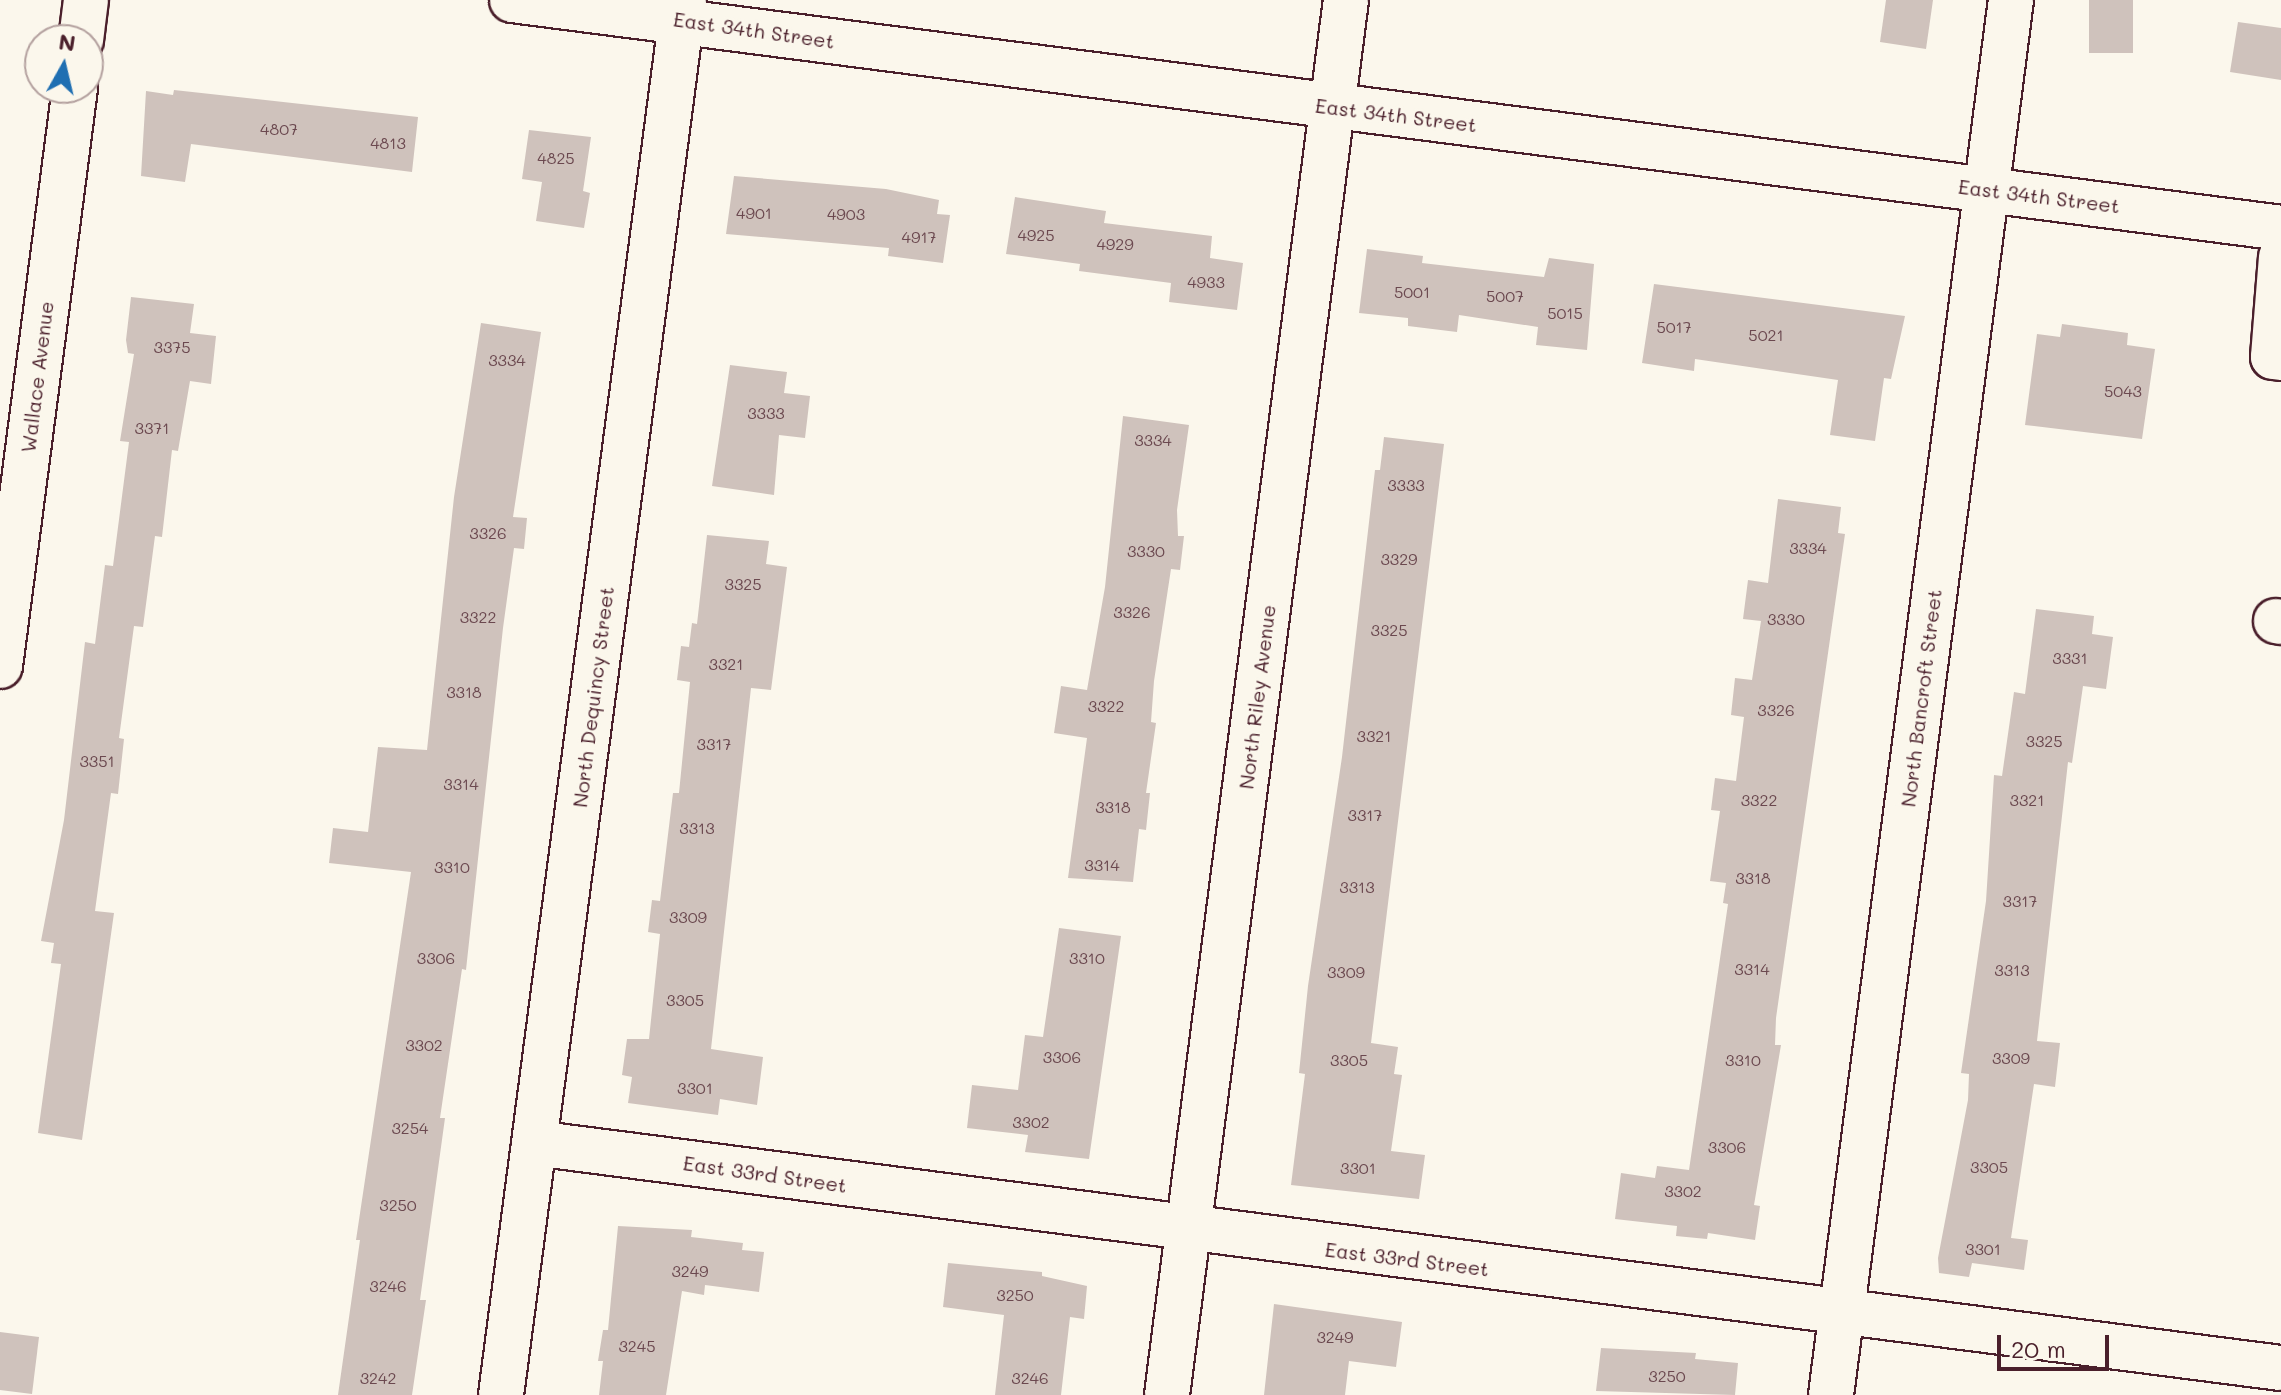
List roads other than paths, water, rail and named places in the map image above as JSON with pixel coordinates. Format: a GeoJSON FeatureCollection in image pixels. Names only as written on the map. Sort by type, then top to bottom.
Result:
{"type":"FeatureCollection","features":[{"type":"Feature","properties":{"kind":"street"},"geometry":{"type":"LineString","coordinates":[[83,24],[86,0]]}},
{"type":"Feature","properties":{"kind":"street","name":"East 34th Street"},"geometry":{"type":"LineString","coordinates":[[512,0],[683,10],[1333,107],[2281,228]]}},
{"type":"Feature","properties":{"kind":"street","name":"North Riley Avenue"},"geometry":{"type":"LineString","coordinates":[[1167,1395],[1346,0]]}},
{"type":"Feature","properties":{"kind":"street","name":"North Bancroft Street"},"geometry":{"type":"LineString","coordinates":[[1831,1395],[2011,0]]}},
{"type":"Feature","properties":{"kind":"street","name":"North Dequincy Street"},"geometry":{"type":"LineString","coordinates":[[501,1395],[683,10]]}},
{"type":"Feature","properties":{"kind":"street","name":"Wallace Avenue"},"geometry":{"type":"LineString","coordinates":[[0,666],[73,104]]}},
{"type":"Feature","properties":{"kind":"street"},"geometry":{"type":"LineString","coordinates":[[2281,257],[2273,357],[2281,358]]}},
{"type":"Feature","properties":{"kind":"street","name":"East 33rd Street"},"geometry":{"type":"LineString","coordinates":[[534,1143],[1188,1231],[2281,1368]]}}]}
